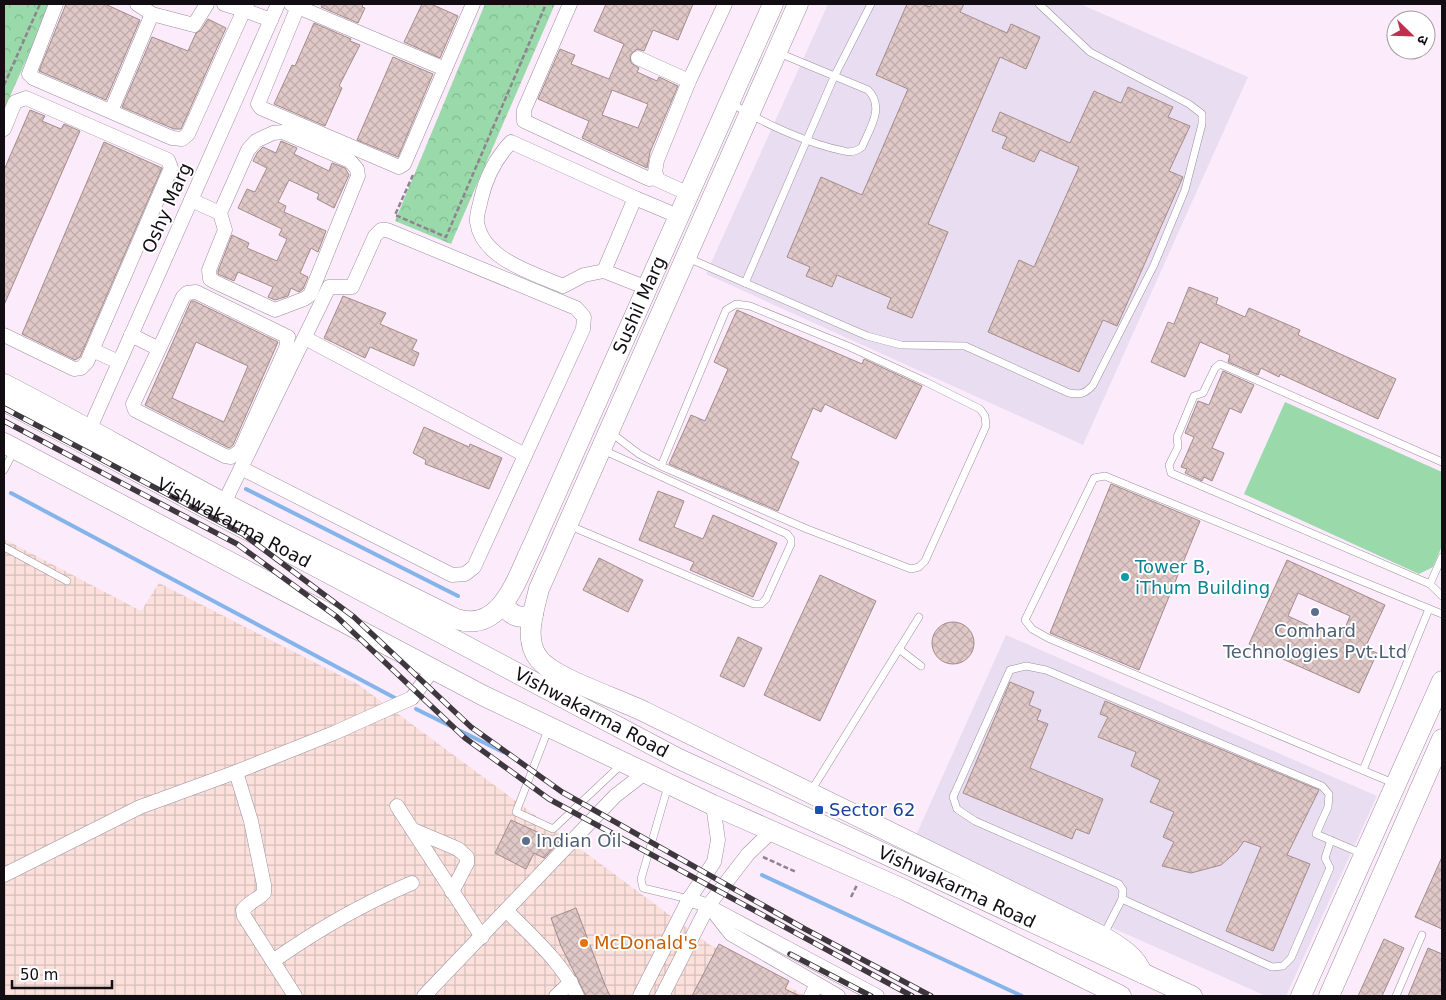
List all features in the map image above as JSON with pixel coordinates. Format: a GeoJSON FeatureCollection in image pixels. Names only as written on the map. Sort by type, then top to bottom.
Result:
{"type":"FeatureCollection","features":[{"type":"Feature","properties":{"kind":"street"},"geometry":{"type":"LineString","coordinates":[[56,4],[29,74],[32,78],[172,138],[182,139],[188,134],[245,7]]}},
{"type":"Feature","properties":{"kind":"street"},"geometry":{"type":"LineString","coordinates":[[137,4],[152,14],[194,25],[207,4]]}},
{"type":"Feature","properties":{"kind":"street"},"geometry":{"type":"LineString","coordinates":[[224,4],[245,7],[271,20]]}},
{"type":"Feature","properties":{"kind":"street","name":"Oshy Marg"},"geometry":{"type":"LineString","coordinates":[[90,428],[278,4]]}},
{"type":"Feature","properties":{"kind":"street"},"geometry":{"type":"LineString","coordinates":[[570,4],[524,110],[524,121],[649,179],[657,178],[689,194]]}},
{"type":"Feature","properties":{"kind":"street"},"geometry":{"type":"LineString","coordinates":[[657,178],[655,172],[657,160],[689,81],[725,4]]}},
{"type":"Feature","properties":{"kind":"street","name":"Sushil Marg"},"geometry":{"type":"LineString","coordinates":[[504,604],[533,545],[773,4]]}},
{"type":"Feature","properties":{"kind":"street","name":"Sushil Marg"},"geometry":{"type":"LineString","coordinates":[[556,695],[545,666],[533,648],[531,625],[538,589],[798,4]]}},
{"type":"Feature","properties":{"kind":"street"},"geometry":{"type":"LineString","coordinates":[[445,69],[296,5],[258,104],[261,108],[399,167],[404,164],[445,69],[468,5]]}},
{"type":"Feature","properties":{"kind":"street"},"geometry":{"type":"LineString","coordinates":[[111,111],[152,14]]}},
{"type":"Feature","properties":{"kind":"street"},"geometry":{"type":"LineString","coordinates":[[638,58],[689,81]]}},
{"type":"Feature","properties":{"kind":"street"},"geometry":{"type":"LineString","coordinates":[[4,129],[16,102],[26,98],[168,160],[171,163],[171,168],[87,362],[81,368],[74,369],[4,335]]}},
{"type":"Feature","properties":{"kind":"street"},"geometry":{"type":"LineString","coordinates":[[191,200],[220,213],[225,230],[209,270],[210,279],[272,308],[284,308],[310,295],[358,176],[358,169],[350,161],[342,157],[283,132],[273,133],[256,141],[248,150],[220,213]]}},
{"type":"Feature","properties":{"kind":"street"},"geometry":{"type":"LineString","coordinates":[[647,288],[604,271],[584,275],[563,286],[505,260],[485,241],[477,221],[483,190],[496,158],[511,142],[678,216]]}},
{"type":"Feature","properties":{"kind":"street"},"geometry":{"type":"LineString","coordinates":[[604,271],[635,198]]}},
{"type":"Feature","properties":{"kind":"street"},"geometry":{"type":"LineString","coordinates":[[224,503],[329,288],[352,287],[375,236],[380,230],[387,230],[576,308],[584,317],[583,329],[474,567],[465,574],[452,575],[242,468]]}},
{"type":"Feature","properties":{"kind":"street"},"geometry":{"type":"LineString","coordinates":[[191,292],[204,296],[288,337],[286,348],[240,451],[236,455],[225,456],[135,410],[133,404],[159,349],[183,297],[191,292]]}},
{"type":"Feature","properties":{"kind":"street"},"geometry":{"type":"LineString","coordinates":[[131,336],[159,349]]}},
{"type":"Feature","properties":{"kind":"street"},"geometry":{"type":"LineString","coordinates":[[305,338],[525,455]]}},
{"type":"Feature","properties":{"kind":"street"},"geometry":{"type":"LineString","coordinates":[[92,350],[119,362]]}},
{"type":"Feature","properties":{"kind":"street"},"geometry":{"type":"LineString","coordinates":[[4,384],[90,428],[224,503],[308,554],[466,622],[480,622],[504,604],[512,614],[518,617],[526,618],[533,614]]}},
{"type":"Feature","properties":{"kind":"street","name":"Vishwakarma Road"},"geometry":{"type":"LineString","coordinates":[[4,401],[308,554],[556,695],[664,752],[963,892],[1192,996]]}},
{"type":"Feature","properties":{"kind":"street","name":"Vishwakarma Road"},"geometry":{"type":"LineString","coordinates":[[9,446],[433,669],[550,727],[713,805],[905,890],[1121,996]]}},
{"type":"Feature","properties":{"kind":"street"},"geometry":{"type":"LineString","coordinates":[[545,666],[811,792],[1102,936],[1121,948],[1139,964],[1142,972]]}},
{"type":"Feature","properties":{"kind":"street"},"geometry":{"type":"LineString","coordinates":[[4,875],[140,807],[236,772],[412,698],[433,669]]}},
{"type":"Feature","properties":{"kind":"street"},"geometry":{"type":"LineString","coordinates":[[1301,996],[1442,681]]}},
{"type":"Feature","properties":{"kind":"street"},"geometry":{"type":"LineString","coordinates":[[664,752],[676,727]]}},
{"type":"Feature","properties":{"kind":"street"},"geometry":{"type":"LineString","coordinates":[[1329,996],[1442,740]]}},
{"type":"Feature","properties":{"kind":"street"},"geometry":{"type":"LineString","coordinates":[[236,772],[252,821],[264,885],[264,894],[248,904],[243,910],[244,916],[295,996]]}},
{"type":"Feature","properties":{"kind":"street"},"geometry":{"type":"LineString","coordinates":[[424,996],[615,796],[646,772]]}},
{"type":"Feature","properties":{"kind":"street"},"geometry":{"type":"LineString","coordinates":[[640,996],[689,899],[714,862],[718,840],[713,805]]}},
{"type":"Feature","properties":{"kind":"street"},"geometry":{"type":"LineString","coordinates":[[397,806],[482,937]]}},
{"type":"Feature","properties":{"kind":"street"},"geometry":{"type":"LineString","coordinates":[[413,830],[458,849],[467,857],[467,863],[452,892]]}},
{"type":"Feature","properties":{"kind":"street"},"geometry":{"type":"LineString","coordinates":[[662,996],[708,906],[748,854],[772,831]]}},
{"type":"Feature","properties":{"kind":"street"},"geometry":{"type":"LineString","coordinates":[[905,890],[913,891],[922,886],[922,875],[916,869]]}},
{"type":"Feature","properties":{"kind":"street"},"geometry":{"type":"LineString","coordinates":[[273,961],[315,932],[350,912],[412,883]]}},
{"type":"Feature","properties":{"kind":"street"},"geometry":{"type":"LineString","coordinates":[[953,914],[945,906],[947,895],[956,890],[963,892]]}},
{"type":"Feature","properties":{"kind":"street"},"geometry":{"type":"LineString","coordinates":[[689,899],[708,906],[877,996]]}},
{"type":"Feature","properties":{"kind":"street"},"geometry":{"type":"LineString","coordinates":[[708,906],[731,934],[814,990],[838,996]]}},
{"type":"Feature","properties":{"kind":"street"},"geometry":{"type":"LineString","coordinates":[[507,911],[571,982],[577,996]]}},
{"type":"Feature","properties":{"kind":"street"},"geometry":{"type":"LineString","coordinates":[[556,996],[571,982]]}},
{"type":"Feature","properties":{"kind":"lane"},"geometry":{"type":"LineString","coordinates":[[745,283],[834,77],[871,4]]}},
{"type":"Feature","properties":{"kind":"lane"},"geometry":{"type":"LineString","coordinates":[[686,257],[883,342],[901,345],[966,346],[1069,392],[1079,394],[1086,392],[1093,386],[1154,265],[1185,190],[1202,124],[1202,114],[1189,104],[1090,52],[1039,4]]}},
{"type":"Feature","properties":{"kind":"lane"},"geometry":{"type":"LineString","coordinates":[[729,102],[749,115],[807,140],[845,152],[862,147],[877,110],[875,96],[868,90],[776,52]]}},
{"type":"Feature","properties":{"kind":"lane"},"geometry":{"type":"LineString","coordinates":[[605,440],[639,454],[661,466],[807,529],[911,569],[919,567],[925,561],[986,426],[985,416],[980,409],[909,374],[750,306],[736,304],[726,310],[661,466]]}},
{"type":"Feature","properties":{"kind":"lane"},"geometry":{"type":"LineString","coordinates":[[1442,462],[1220,364],[1215,368],[1203,393],[1194,396],[1177,437],[1178,447],[1169,466],[1171,473],[1430,584],[1442,596]]}},
{"type":"Feature","properties":{"kind":"lane"},"geometry":{"type":"LineString","coordinates":[[567,525],[754,604],[761,604],[766,598],[787,553],[791,539],[787,534],[605,440]]}},
{"type":"Feature","properties":{"kind":"lane"},"geometry":{"type":"LineString","coordinates":[[4,470],[9,446]]}},
{"type":"Feature","properties":{"kind":"lane"},"geometry":{"type":"LineString","coordinates":[[1396,784],[1048,638],[1032,629],[1026,620],[1094,478],[1105,476],[1442,614]]}},
{"type":"Feature","properties":{"kind":"lane"},"geometry":{"type":"LineString","coordinates":[[4,547],[67,582]]}},
{"type":"Feature","properties":{"kind":"lane"},"geometry":{"type":"LineString","coordinates":[[1430,584],[1442,557]]}},
{"type":"Feature","properties":{"kind":"lane"},"geometry":{"type":"LineString","coordinates":[[1363,770],[1429,609]]}},
{"type":"Feature","properties":{"kind":"lane"},"geometry":{"type":"LineString","coordinates":[[811,792],[919,617]]}},
{"type":"Feature","properties":{"kind":"lane"},"geometry":{"type":"LineString","coordinates":[[899,649],[921,666]]}},
{"type":"Feature","properties":{"kind":"lane"},"geometry":{"type":"LineString","coordinates":[[1102,936],[1122,899],[1123,890],[1119,884],[975,821],[957,808],[953,796],[1010,670],[1026,666],[1046,670],[1322,786],[1329,794],[1328,807],[1316,834],[1364,855]]}},
{"type":"Feature","properties":{"kind":"lane"},"geometry":{"type":"LineString","coordinates":[[550,727],[516,812],[553,829],[624,762]]}},
{"type":"Feature","properties":{"kind":"lane"},"geometry":{"type":"LineString","coordinates":[[668,783],[641,879],[643,888],[689,899]]}},
{"type":"Feature","properties":{"kind":"lane"},"geometry":{"type":"LineString","coordinates":[[1122,899],[1272,967],[1283,966],[1291,958],[1330,868],[1325,858],[1331,840]]}},
{"type":"Feature","properties":{"kind":"lane"},"geometry":{"type":"LineString","coordinates":[[1396,996],[1422,935]]}},
{"type":"Feature","properties":{"kind":"path"},"geometry":{"type":"LineString","coordinates":[[4,86],[40,4]]}},
{"type":"Feature","properties":{"kind":"path"},"geometry":{"type":"LineString","coordinates":[[414,172],[396,215],[446,237],[546,4]]}},
{"type":"Feature","properties":{"kind":"path"},"geometry":{"type":"LineString","coordinates":[[748,854],[766,858],[796,872]]}},
{"type":"Feature","properties":{"kind":"shaded area"},"geometry":{"type":"Polygon","coordinates":[[[828,4],[1080,4],[1248,77],[1083,445],[706,274],[828,4]]]}},
{"type":"Feature","properties":{"kind":"shaded area"},"geometry":{"type":"Polygon","coordinates":[[[4,539],[141,611],[159,583],[359,685],[710,945],[806,996],[4,996],[4,539]]]}},
{"type":"Feature","properties":{"kind":"shaded area"},"geometry":{"type":"Polygon","coordinates":[[[1006,635],[1377,796],[1286,996],[1266,996],[914,840],[1006,635]]]}},
{"type":"Feature","properties":{"kind":"green space"},"geometry":{"type":"Polygon","coordinates":[[[4,4],[51,4],[4,110],[4,4]]]}},
{"type":"Feature","properties":{"kind":"green space"},"geometry":{"type":"Polygon","coordinates":[[[485,4],[555,4],[451,244],[395,221],[485,4]]]}},
{"type":"Feature","properties":{"kind":"green space"},"geometry":{"type":"Polygon","coordinates":[[[1285,402],[1442,472],[1442,546],[1433,567],[1419,574],[1244,494],[1285,402]]]}},
{"type":"Feature","properties":{"kind":"building"},"geometry":{"type":"Polygon","coordinates":[[[66,4],[105,4],[140,20],[106,100],[39,71],[66,4]]]}},
{"type":"Feature","properties":{"kind":"building"},"geometry":{"type":"Polygon","coordinates":[[[323,4],[363,4],[362,7],[365,8],[358,23],[321,7],[323,4]]]}},
{"type":"Feature","properties":{"kind":"building"},"geometry":{"type":"Polygon","coordinates":[[[422,4],[431,4],[458,16],[440,58],[404,42],[422,4]]]}},
{"type":"Feature","properties":{"kind":"building"},"geometry":{"type":"Polygon","coordinates":[[[606,4],[693,4],[678,40],[653,30],[644,51],[637,49],[630,55],[631,63],[639,68],[637,72],[657,81],[659,77],[678,86],[650,152],[647,168],[582,138],[589,121],[538,99],[560,49],[575,55],[571,64],[609,79],[624,44],[594,31],[606,4]],[[612,90],[602,115],[638,128],[648,104],[612,90]]]}},
{"type":"Feature","properties":{"kind":"building"},"geometry":{"type":"Polygon","coordinates":[[[907,4],[922,4],[930,7],[932,4],[964,4],[960,12],[1007,33],[1011,24],[1040,37],[1026,69],[1000,57],[928,224],[948,232],[912,318],[887,308],[891,298],[837,275],[832,287],[806,276],[810,267],[787,257],[821,177],[862,195],[908,89],[876,75],[907,4]]]}},
{"type":"Feature","properties":{"kind":"building"},"geometry":{"type":"Polygon","coordinates":[[[208,19],[226,28],[181,129],[174,129],[122,107],[152,37],[188,51],[196,33],[201,30],[208,19]]]}},
{"type":"Feature","properties":{"kind":"building"},"geometry":{"type":"Polygon","coordinates":[[[314,23],[351,39],[350,41],[360,45],[339,86],[342,88],[325,126],[274,104],[292,65],[295,66],[314,23]]]}},
{"type":"Feature","properties":{"kind":"building"},"geometry":{"type":"Polygon","coordinates":[[[393,57],[433,74],[398,157],[357,140],[393,57]]]}},
{"type":"Feature","properties":{"kind":"building"},"geometry":{"type":"Polygon","coordinates":[[[1128,87],[1173,107],[1168,117],[1190,126],[1169,171],[1183,177],[1117,326],[1103,320],[1079,372],[988,332],[1019,260],[1034,267],[1079,167],[1040,150],[1034,162],[1002,148],[1007,137],[992,131],[1000,112],[1070,143],[1094,91],[1121,103],[1128,87]]]}},
{"type":"Feature","properties":{"kind":"building"},"geometry":{"type":"Polygon","coordinates":[[[30,110],[45,116],[42,121],[61,129],[64,124],[80,131],[4,305],[4,170],[30,110]]]}},
{"type":"Feature","properties":{"kind":"building"},"geometry":{"type":"Polygon","coordinates":[[[281,141],[297,148],[294,154],[329,171],[332,163],[345,168],[349,175],[334,208],[317,199],[319,194],[289,180],[278,202],[286,206],[284,212],[326,231],[318,252],[311,248],[300,273],[308,277],[303,289],[299,292],[291,288],[288,296],[275,300],[268,297],[273,287],[238,272],[234,281],[218,274],[218,271],[232,235],[249,243],[247,248],[277,261],[287,239],[279,235],[282,229],[238,208],[247,189],[255,192],[267,168],[253,161],[257,153],[263,147],[276,153],[281,141]]]}},
{"type":"Feature","properties":{"kind":"building"},"geometry":{"type":"Polygon","coordinates":[[[104,142],[162,168],[80,357],[75,360],[22,334],[104,142]]]}},
{"type":"Feature","properties":{"kind":"building"},"geometry":{"type":"Polygon","coordinates":[[[1189,287],[1218,298],[1216,304],[1245,317],[1249,308],[1300,330],[1298,335],[1396,379],[1378,419],[1280,374],[1279,377],[1261,368],[1258,375],[1228,362],[1230,355],[1200,342],[1185,377],[1151,362],[1168,322],[1174,324],[1189,287]]]}},
{"type":"Feature","properties":{"kind":"building"},"geometry":{"type":"Polygon","coordinates":[[[343,296],[386,313],[380,324],[417,340],[412,350],[419,353],[414,366],[370,347],[365,358],[324,338],[343,296]]]}},
{"type":"Feature","properties":{"kind":"building"},"geometry":{"type":"Polygon","coordinates":[[[191,301],[278,342],[233,445],[229,448],[145,405],[191,301]],[[196,342],[172,398],[224,422],[248,366],[196,342]]]}},
{"type":"Feature","properties":{"kind":"building"},"geometry":{"type":"Polygon","coordinates":[[[737,310],[862,364],[864,359],[922,386],[896,439],[825,404],[821,412],[813,408],[791,458],[799,462],[778,511],[669,464],[691,415],[705,421],[728,369],[714,362],[737,310]]]}},
{"type":"Feature","properties":{"kind":"building"},"geometry":{"type":"Polygon","coordinates":[[[1223,371],[1254,385],[1241,413],[1230,408],[1212,448],[1224,453],[1212,481],[1204,477],[1202,481],[1185,473],[1187,469],[1181,467],[1194,437],[1185,433],[1198,401],[1209,405],[1223,371]]]}},
{"type":"Feature","properties":{"kind":"building"},"geometry":{"type":"Polygon","coordinates":[[[424,427],[469,447],[470,444],[502,458],[489,489],[425,464],[426,460],[413,453],[424,427]]]}},
{"type":"Feature","properties":{"kind":"building","name":"Tower B, iThum Building"},"geometry":{"type":"Polygon","coordinates":[[[1111,484],[1200,521],[1139,670],[1050,633],[1111,484]]]}},
{"type":"Feature","properties":{"kind":"building"},"geometry":{"type":"Polygon","coordinates":[[[658,491],[684,501],[674,527],[703,539],[713,515],[777,543],[753,597],[690,570],[694,562],[639,540],[658,491]]]}},
{"type":"Feature","properties":{"kind":"building"},"geometry":{"type":"Polygon","coordinates":[[[599,558],[643,580],[628,612],[583,590],[599,558]]]}},
{"type":"Feature","properties":{"kind":"building"},"geometry":{"type":"Polygon","coordinates":[[[1287,560],[1385,605],[1365,648],[1377,653],[1359,693],[1249,644],[1287,560]],[[1298,593],[1288,616],[1340,640],[1350,616],[1298,593]]]}},
{"type":"Feature","properties":{"kind":"building"},"geometry":{"type":"Polygon","coordinates":[[[820,575],[876,601],[820,721],[764,695],[820,575]]]}},
{"type":"Feature","properties":{"kind":"building"},"geometry":{"type":"Polygon","coordinates":[[[953,622],[968,628],[974,643],[968,658],[953,664],[938,658],[932,643],[938,628],[953,622]]]}},
{"type":"Feature","properties":{"kind":"building"},"geometry":{"type":"Polygon","coordinates":[[[738,637],[762,648],[744,687],[720,676],[738,637]]]}},
{"type":"Feature","properties":{"kind":"building"},"geometry":{"type":"Polygon","coordinates":[[[1010,682],[1034,692],[1029,705],[1041,710],[1037,720],[1048,724],[1030,768],[1103,799],[1089,834],[1076,829],[1072,839],[963,793],[1010,682]]]}},
{"type":"Feature","properties":{"kind":"building"},"geometry":{"type":"Polygon","coordinates":[[[1105,701],[1319,790],[1287,855],[1310,864],[1273,951],[1226,931],[1261,847],[1244,841],[1237,851],[1221,865],[1191,873],[1162,866],[1174,842],[1163,837],[1174,812],[1150,802],[1160,780],[1131,766],[1136,752],[1098,737],[1108,717],[1100,714],[1105,701]]]}},
{"type":"Feature","properties":{"kind":"building"},"geometry":{"type":"Polygon","coordinates":[[[511,820],[559,842],[544,858],[534,853],[526,869],[495,853],[511,820]]]}},
{"type":"Feature","properties":{"kind":"building"},"geometry":{"type":"Polygon","coordinates":[[[1442,857],[1442,929],[1415,917],[1442,857]]]}},
{"type":"Feature","properties":{"kind":"building"},"geometry":{"type":"Polygon","coordinates":[[[576,908],[610,996],[586,996],[561,946],[551,918],[576,908]]]}},
{"type":"Feature","properties":{"kind":"building"},"geometry":{"type":"Polygon","coordinates":[[[1384,939],[1404,948],[1382,996],[1358,996],[1384,939]]]}},
{"type":"Feature","properties":{"kind":"building"},"geometry":{"type":"Polygon","coordinates":[[[719,944],[789,981],[785,989],[800,996],[692,996],[719,944]]]}},
{"type":"Feature","properties":{"kind":"building"},"geometry":{"type":"Polygon","coordinates":[[[1428,948],[1442,954],[1442,996],[1408,996],[1428,948]]]}},
{"type":"Feature","properties":{"kind":"waterway"},"geometry":{"type":"LineString","coordinates":[[246,489],[458,596]]}},
{"type":"Feature","properties":{"kind":"waterway"},"geometry":{"type":"LineString","coordinates":[[11,493],[395,698]]}},
{"type":"Feature","properties":{"kind":"waterway"},"geometry":{"type":"LineString","coordinates":[[416,709],[503,752]]}},
{"type":"Feature","properties":{"kind":"waterway"},"geometry":{"type":"LineString","coordinates":[[762,875],[1022,996]]}},
{"type":"Feature","properties":{"kind":"railway"},"geometry":{"type":"LineString","coordinates":[[4,408],[243,534],[354,617],[471,727],[562,792],[805,929],[931,996]]}},
{"type":"Feature","properties":{"kind":"railway"},"geometry":{"type":"LineString","coordinates":[[4,421],[237,544],[337,617],[465,738],[549,799],[912,996]]}},
{"type":"Feature","properties":{"kind":"railway"},"geometry":{"type":"LineString","coordinates":[[790,954],[871,996]]}},
{"type":"Feature","properties":{"kind":"place","name":"Tower B, iThum Building"},"geometry":{"type":"Point","coordinates":[1125,577]}},
{"type":"Feature","properties":{"kind":"place","name":"Comhard Technologies Pvt.Ltd"},"geometry":{"type":"Point","coordinates":[1315,612]}},
{"type":"Feature","properties":{"kind":"place","name":"Sector 62"},"geometry":{"type":"Point","coordinates":[819,810]}},
{"type":"Feature","properties":{"kind":"place","name":"Indian Oil"},"geometry":{"type":"Point","coordinates":[526,841]}},
{"type":"Feature","properties":{"kind":"place","name":"McDonald's"},"geometry":{"type":"Point","coordinates":[584,943]}}]}
